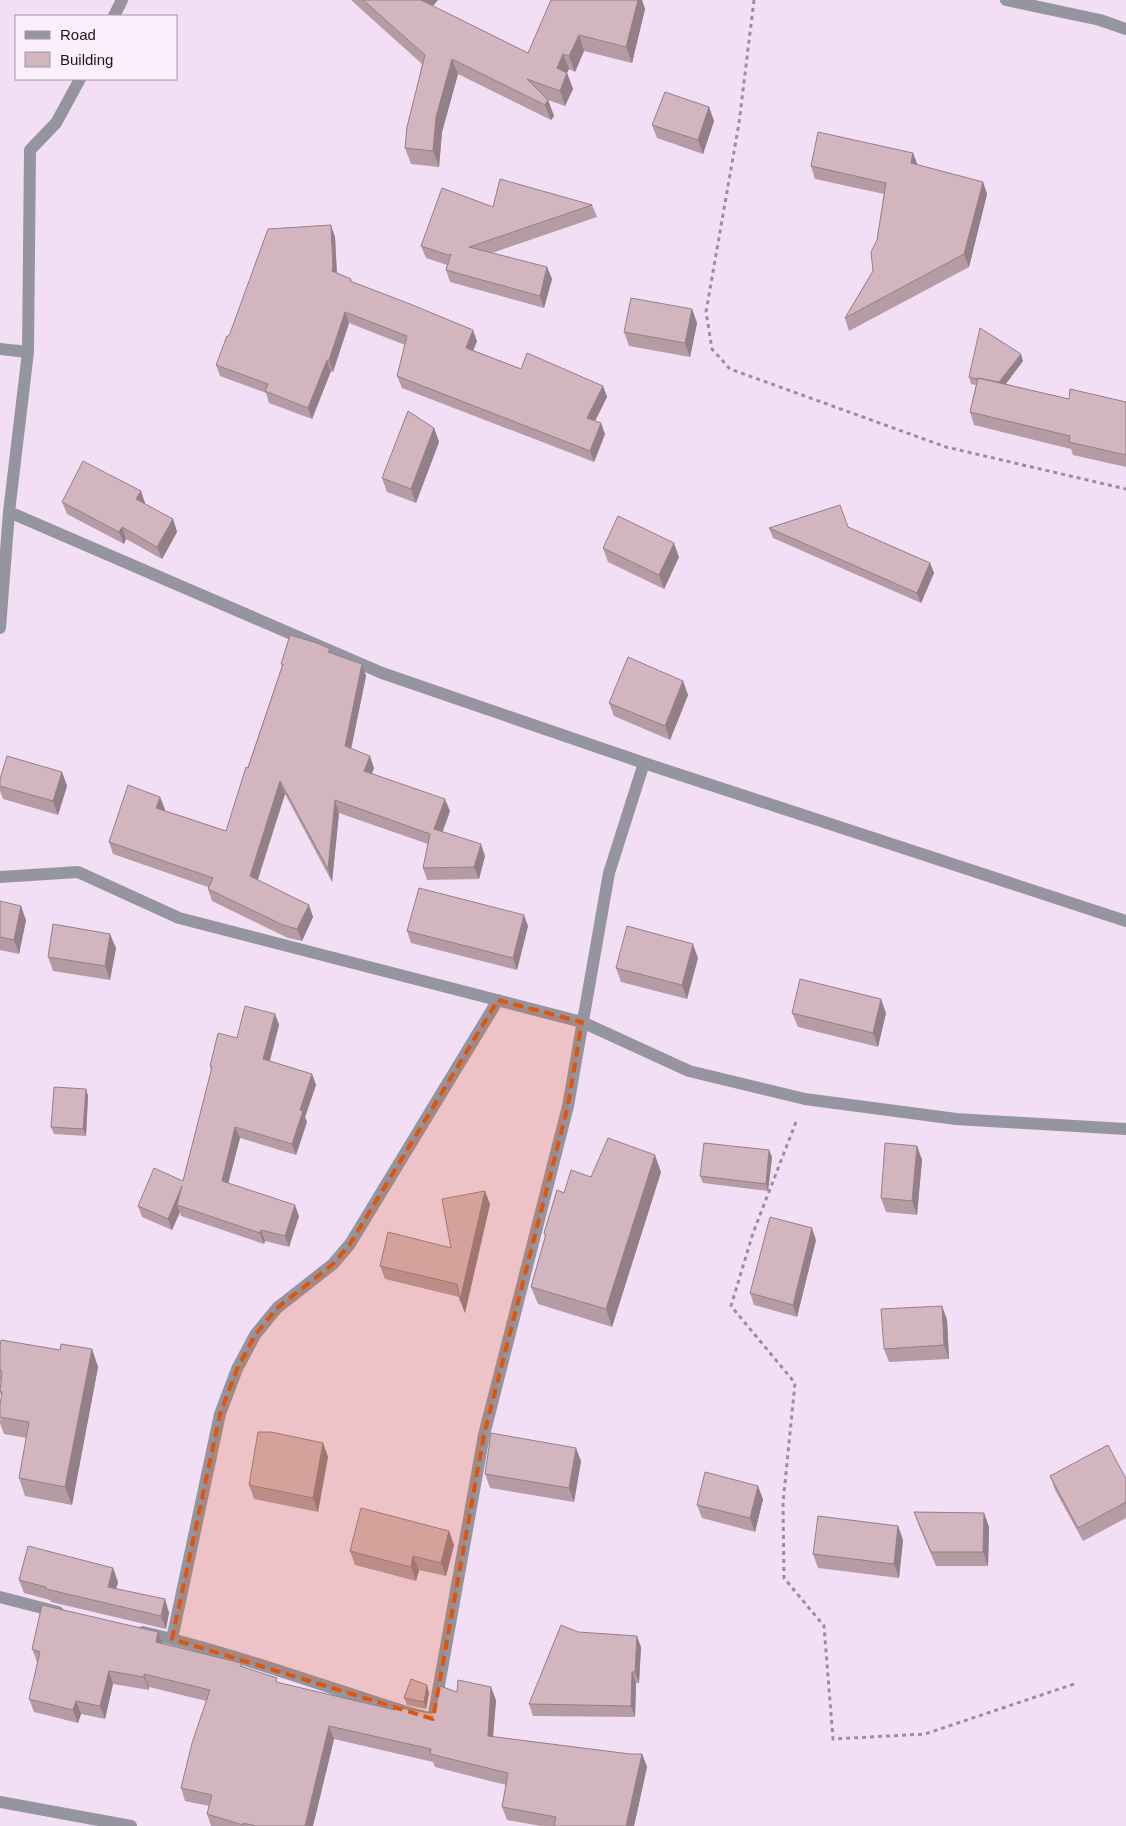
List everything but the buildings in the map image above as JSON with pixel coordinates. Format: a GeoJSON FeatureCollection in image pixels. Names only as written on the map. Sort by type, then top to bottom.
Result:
{"type":"FeatureCollection","features":[{"type":"Feature","properties":{"kind":"street"},"geometry":{"type":"LineString","coordinates":[[114,15],[122,0]]}},
{"type":"Feature","properties":{"kind":"street"},"geometry":{"type":"LineString","coordinates":[[1006,0],[1100,20],[1126,29]]}},
{"type":"Feature","properties":{"kind":"street"},"geometry":{"type":"LineString","coordinates":[[0,628],[9,512],[28,352],[30,150],[56,122],[79,80]]}},
{"type":"Feature","properties":{"kind":"street"},"geometry":{"type":"LineString","coordinates":[[0,349],[28,352]]}},
{"type":"Feature","properties":{"kind":"street"},"geometry":{"type":"LineString","coordinates":[[9,512],[382,673],[644,763],[1126,921]]}},
{"type":"Feature","properties":{"kind":"street"},"geometry":{"type":"LineString","coordinates":[[134,1630],[172,1639],[298,1677],[402,1712],[433,1719],[484,1435],[568,1106],[608,873],[644,763]]}},
{"type":"Feature","properties":{"kind":"street"},"geometry":{"type":"LineString","coordinates":[[0,877],[78,872],[179,918],[582,1022],[690,1071],[805,1099],[956,1119],[1126,1128]]}},
{"type":"Feature","properties":{"kind":"street"},"geometry":{"type":"LineString","coordinates":[[172,1639],[220,1414],[237,1369],[255,1335],[277,1308],[334,1264],[350,1244],[498,1000]]}},
{"type":"Feature","properties":{"kind":"street"},"geometry":{"type":"LineString","coordinates":[[0,1597],[68,1614]]}},
{"type":"Feature","properties":{"kind":"street"},"geometry":{"type":"LineString","coordinates":[[0,1802],[131,1826]]}},
{"type":"Feature","properties":{"kind":"path"},"geometry":{"type":"LineString","coordinates":[[754,0],[739,123],[706,312],[712,349],[730,369],[946,447],[1126,489]]}},
{"type":"Feature","properties":{"kind":"path"},"geometry":{"type":"LineString","coordinates":[[805,1099],[753,1233],[731,1306],[795,1383],[783,1503],[784,1578],[824,1626],[833,1739],[925,1734],[1077,1683]]}},
{"type":"Feature","properties":{"kind":"highlighted area"},"geometry":{"type":"Polygon","coordinates":[[[498,1000],[582,1022],[568,1106],[484,1435],[433,1719],[172,1639],[220,1414],[237,1369],[255,1335],[277,1308],[333,1264],[350,1244],[498,1000]]]}}]}
